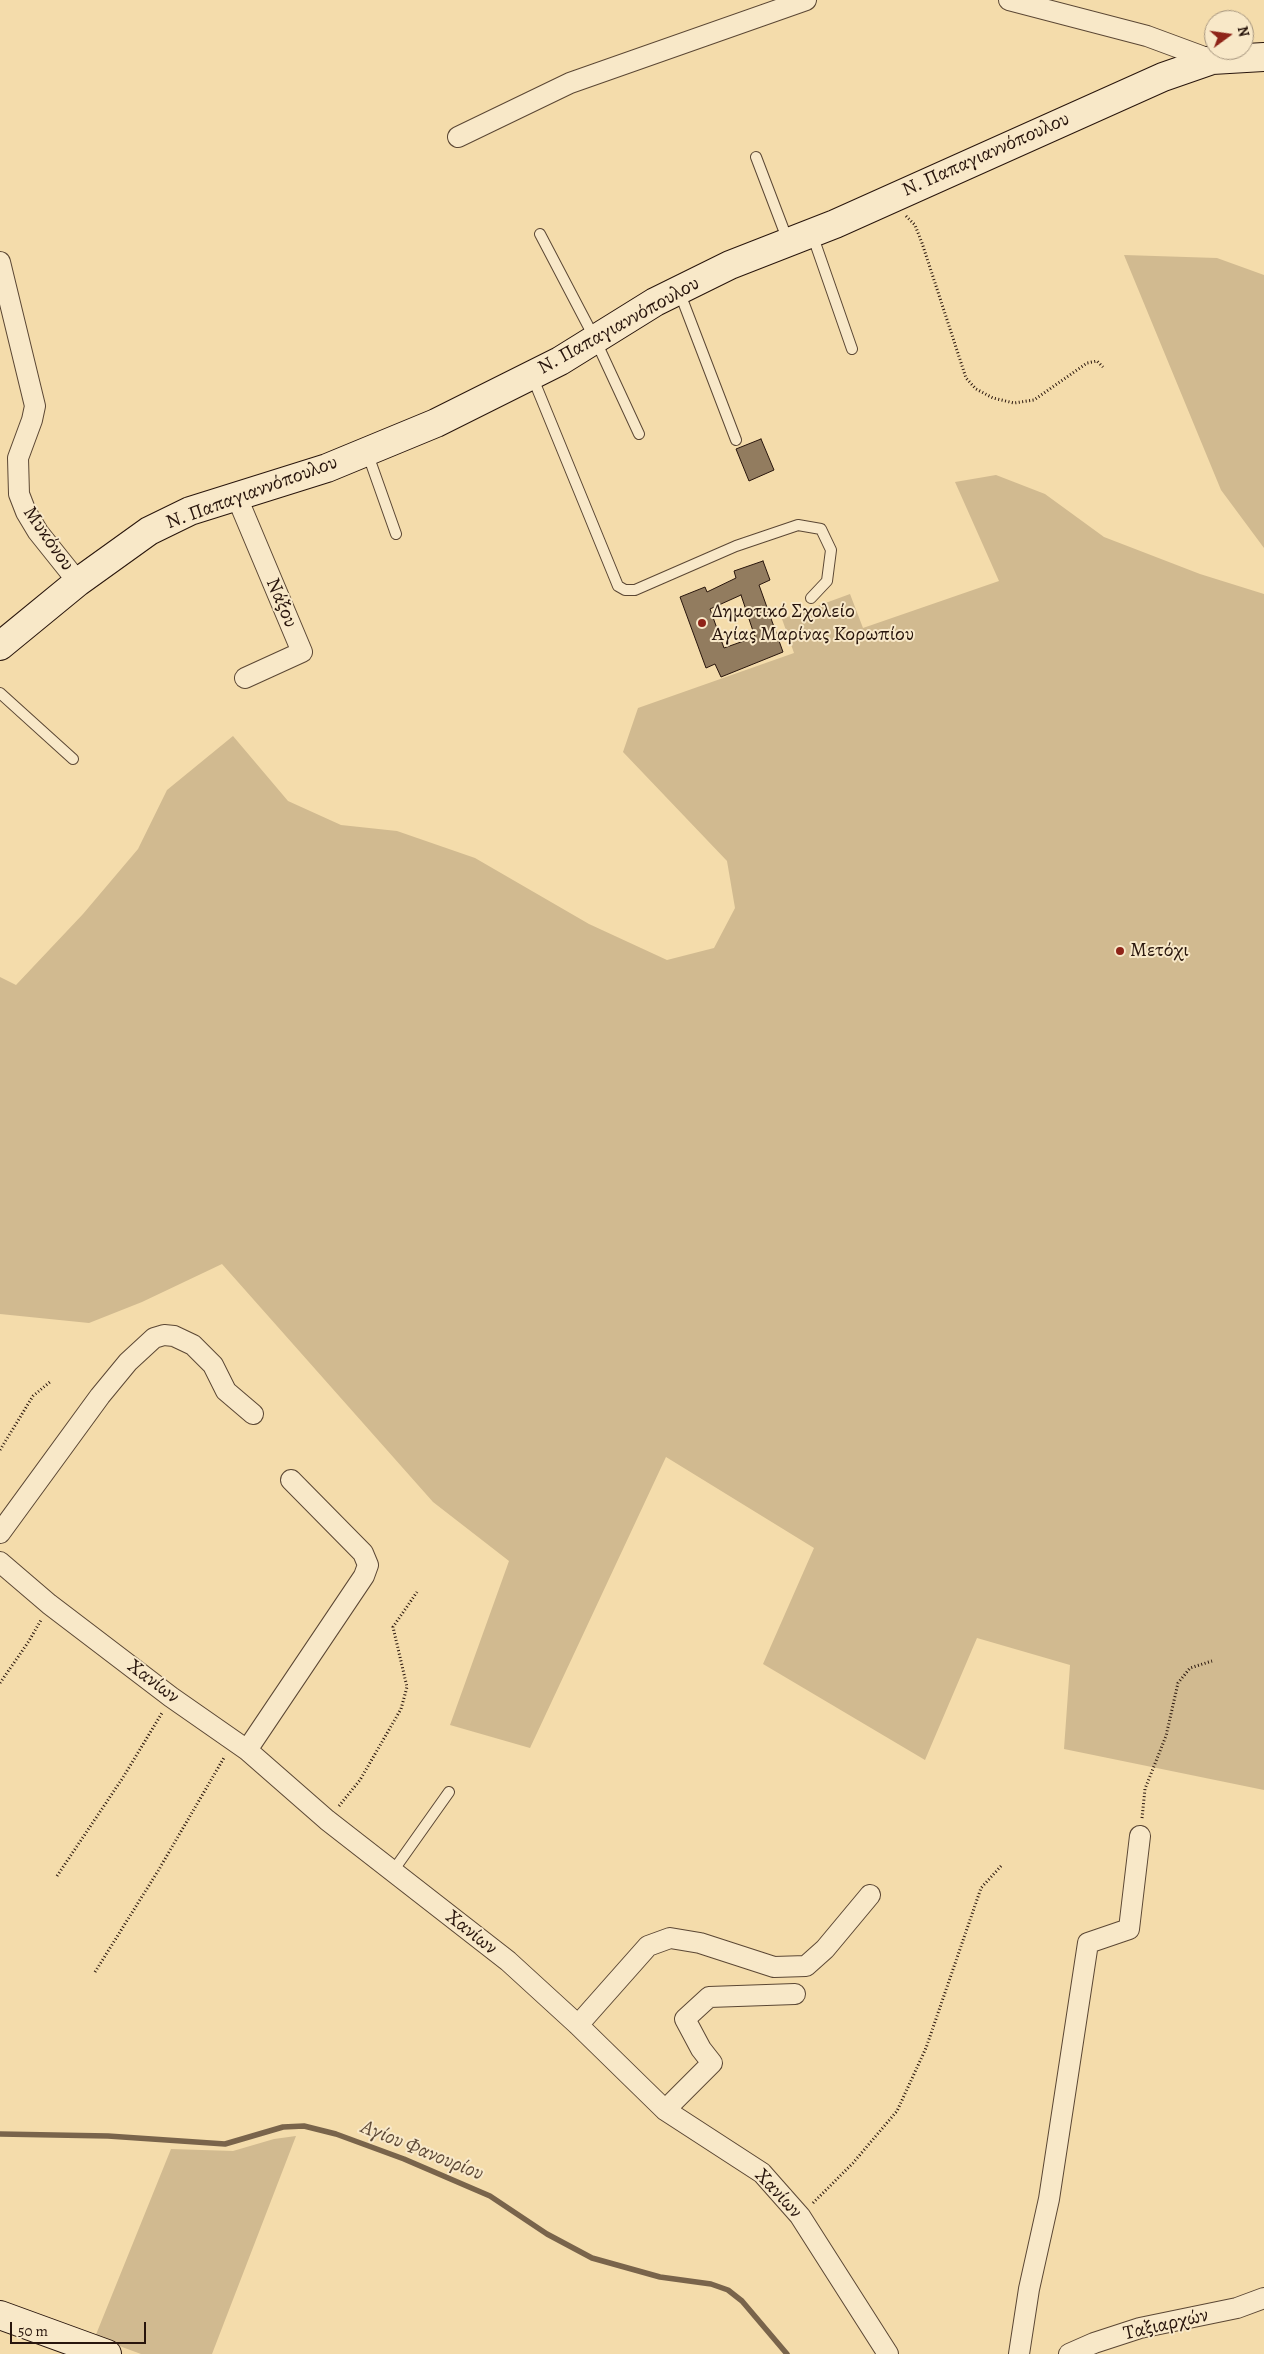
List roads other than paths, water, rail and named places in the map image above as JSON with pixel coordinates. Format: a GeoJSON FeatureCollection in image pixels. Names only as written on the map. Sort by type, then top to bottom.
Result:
{"type":"FeatureCollection","features":[{"type":"Feature","properties":{"kind":"street"},"geometry":{"type":"LineString","coordinates":[[458,137],[570,83],[806,0]]}},
{"type":"Feature","properties":{"kind":"street"},"geometry":{"type":"LineString","coordinates":[[1009,0],[1147,36],[1204,57]]}},
{"type":"Feature","properties":{"kind":"street","name":"Ν. Παπαγιαννόπουλου"},"geometry":{"type":"LineString","coordinates":[[0,646],[78,582],[149,531],[190,511],[327,468],[436,423],[532,375],[655,302],[730,265],[800,238],[1108,100],[1163,77],[1212,60]]}},
{"type":"Feature","properties":{"kind":"street","name":"Μυκόνου"},"geometry":{"type":"LineString","coordinates":[[1,273],[35,406],[18,458],[19,494],[26,512],[38,532],[78,582]]}},
{"type":"Feature","properties":{"kind":"street","name":"Νάξου"},"geometry":{"type":"LineString","coordinates":[[236,495],[302,652],[245,678]]}},
{"type":"Feature","properties":{"kind":"street"},"geometry":{"type":"LineString","coordinates":[[0,1533],[24,1503],[100,1396],[128,1362],[154,1338],[164,1335],[174,1336],[193,1344],[213,1365],[226,1391],[252,1414]]}},
{"type":"Feature","properties":{"kind":"street"},"geometry":{"type":"LineString","coordinates":[[241,1745],[364,1576],[368,1565],[363,1553],[291,1480]]}},
{"type":"Feature","properties":{"kind":"street","name":"Χανίων"},"geometry":{"type":"LineString","coordinates":[[0,1562],[49,1604],[171,1697],[241,1745],[327,1820],[508,1962],[578,2025],[665,2110],[762,2173],[800,2216],[888,2354]]}},
{"type":"Feature","properties":{"kind":"street"},"geometry":{"type":"LineString","coordinates":[[1019,2354],[1029,2289],[1049,2199],[1088,1943],[1129,1929],[1140,1836]]}},
{"type":"Feature","properties":{"kind":"street"},"geometry":{"type":"LineString","coordinates":[[578,2025],[648,1946],[670,1938],[700,1943],[774,1968],[806,1966],[824,1949],[870,1895]]}},
{"type":"Feature","properties":{"kind":"street"},"geometry":{"type":"LineString","coordinates":[[665,2110],[712,2063],[701,2049],[685,2019],[709,1997],[796,1994]]}},
{"type":"Feature","properties":{"kind":"street","name":"Ταξιαρχών"},"geometry":{"type":"LineString","coordinates":[[1069,2354],[1094,2343],[1140,2328],[1237,2308],[1264,2298]]}},
{"type":"Feature","properties":{"kind":"street"},"geometry":{"type":"LineString","coordinates":[[0,2314],[107,2354]]}},
{"type":"Feature","properties":{"kind":"lane"},"geometry":{"type":"LineString","coordinates":[[756,157],[800,238],[852,349]]}},
{"type":"Feature","properties":{"kind":"lane"},"geometry":{"type":"LineString","coordinates":[[540,234],[595,339],[639,434]]}},
{"type":"Feature","properties":{"kind":"lane"},"geometry":{"type":"LineString","coordinates":[[679,290],[736,440]]}},
{"type":"Feature","properties":{"kind":"lane"},"geometry":{"type":"LineString","coordinates":[[532,375],[618,586],[625,590],[635,590],[736,546],[798,525],[821,529],[831,550],[827,581],[811,598]]}},
{"type":"Feature","properties":{"kind":"lane"},"geometry":{"type":"LineString","coordinates":[[367,451],[396,534]]}},
{"type":"Feature","properties":{"kind":"lane"},"geometry":{"type":"LineString","coordinates":[[0,693],[73,759]]}},
{"type":"Feature","properties":{"kind":"lane"},"geometry":{"type":"LineString","coordinates":[[393,1871],[449,1792]]}},
{"type":"Feature","properties":{"kind":"waterway","name":"Αγίου Φανουρίου"},"geometry":{"type":"LineString","coordinates":[[0,2134],[108,2136],[225,2144],[283,2127],[304,2126],[336,2134],[404,2159],[490,2196],[547,2234],[592,2258],[660,2277],[711,2284],[728,2290],[742,2301],[787,2354]]}},
{"type":"Feature","properties":{"kind":"place","name":"Δημοτικό Σχολείο Αγίας Μαρίνας Κορωπίου"},"geometry":{"type":"Point","coordinates":[702,623]}},
{"type":"Feature","properties":{"kind":"place","name":"Μετόχι"},"geometry":{"type":"Point","coordinates":[1120,951]}}]}
